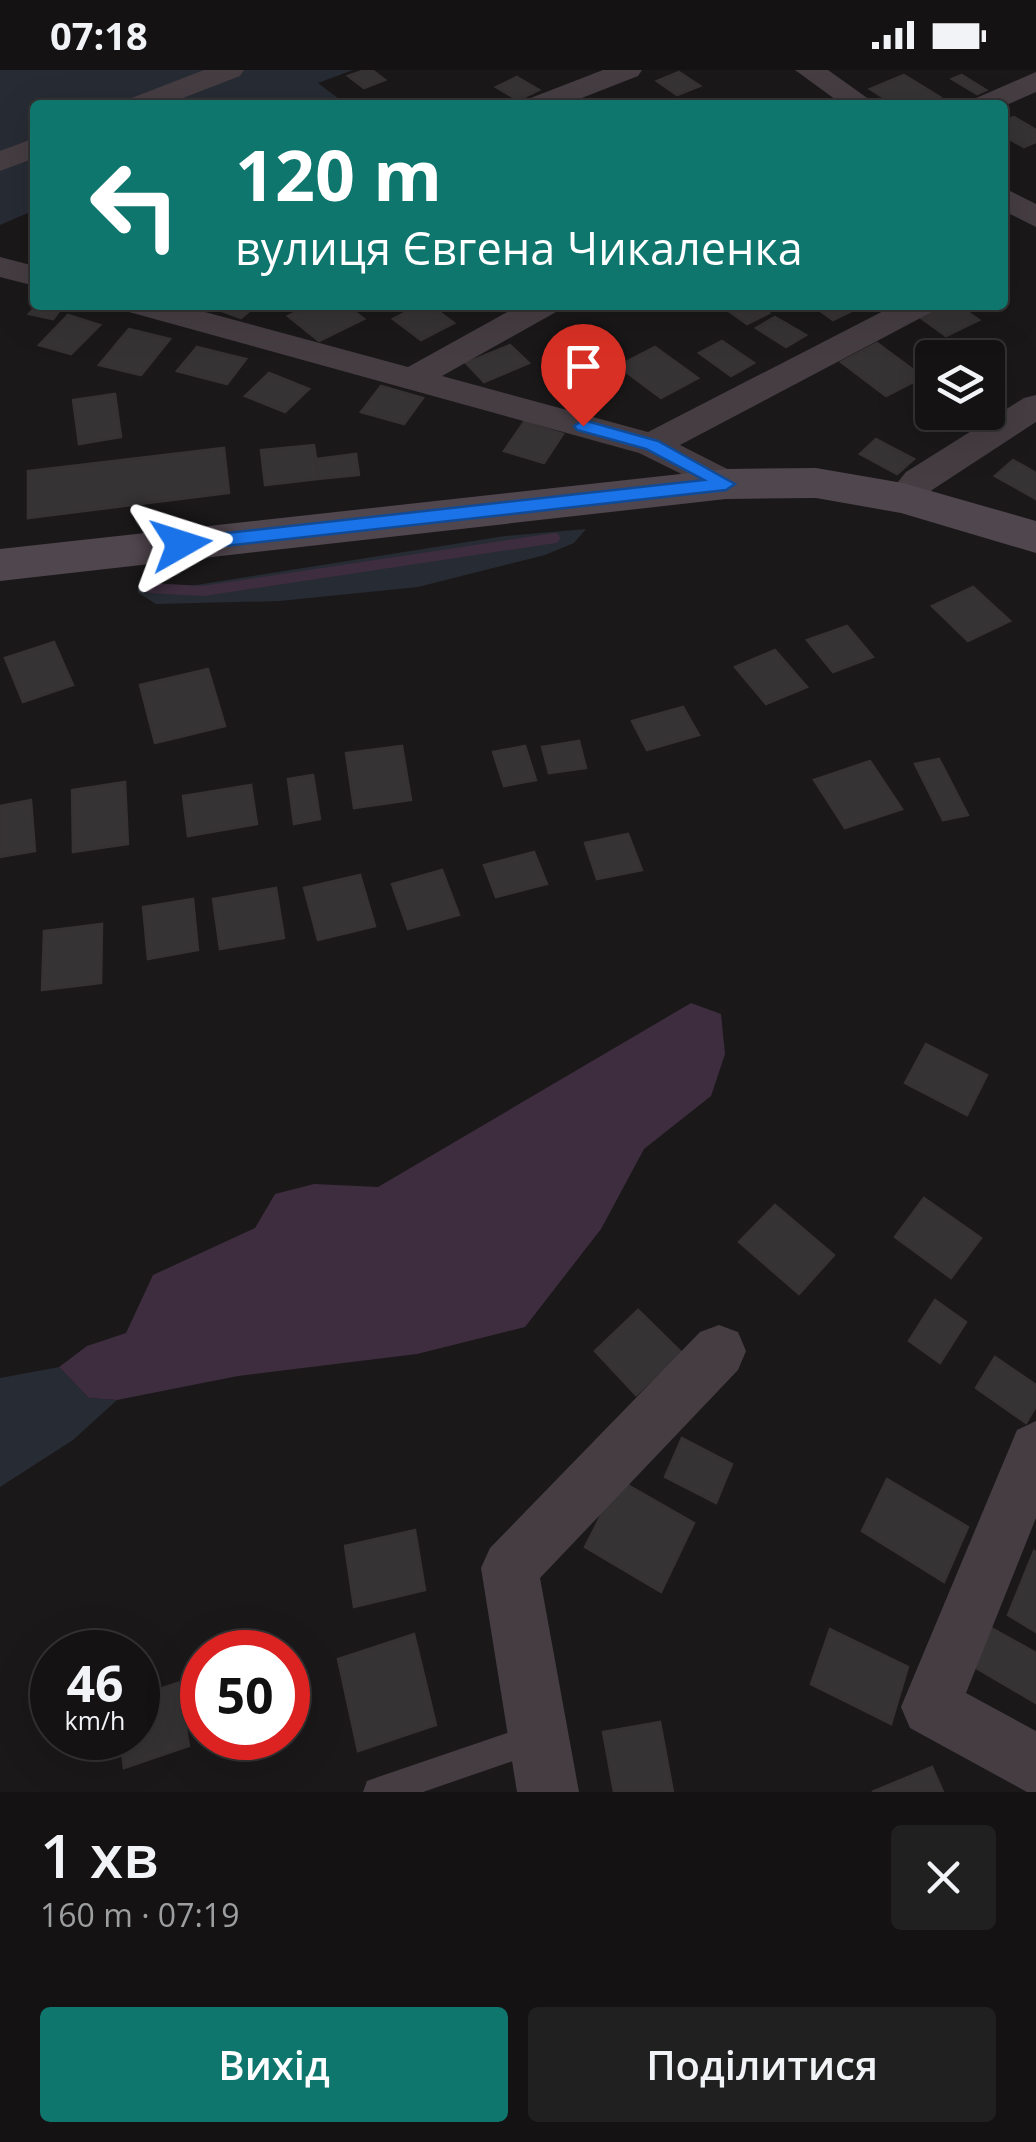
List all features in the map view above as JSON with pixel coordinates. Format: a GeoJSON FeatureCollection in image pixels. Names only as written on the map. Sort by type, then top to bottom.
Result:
{"type":"FeatureCollection","features":[{"type":"Feature","properties":{"kind":"main road"},"geometry":{"type":"LineString","coordinates":[[0,565],[726,484],[816,484],[903,498],[1036,537]]}},
{"type":"Feature","properties":{"kind":"street"},"geometry":{"type":"LineString","coordinates":[[152,100],[230,70]]}},
{"type":"Feature","properties":{"kind":"street"},"geometry":{"type":"LineString","coordinates":[[551,100],[628,70]]}},
{"type":"Feature","properties":{"kind":"street"},"geometry":{"type":"LineString","coordinates":[[808,70],[855,100]]}},
{"type":"Feature","properties":{"kind":"street"},"geometry":{"type":"LineString","coordinates":[[995,100],[1036,81]]}},
{"type":"Feature","properties":{"kind":"street"},"geometry":{"type":"LineString","coordinates":[[0,162],[30,149]]}},
{"type":"Feature","properties":{"kind":"street"},"geometry":{"type":"LineString","coordinates":[[1008,200],[1036,218]]}},
{"type":"Feature","properties":{"kind":"street"},"geometry":{"type":"LineString","coordinates":[[0,266],[30,275]]}},
{"type":"Feature","properties":{"kind":"street"},"geometry":{"type":"LineString","coordinates":[[159,310],[652,445],[726,484]]}},
{"type":"Feature","properties":{"kind":"street"},"geometry":{"type":"LineString","coordinates":[[412,379],[535,310]]}},
{"type":"Feature","properties":{"kind":"street"},"geometry":{"type":"LineString","coordinates":[[652,445],[910,310]]}},
{"type":"Feature","properties":{"kind":"street"},"geometry":{"type":"LineString","coordinates":[[903,498],[919,480],[1036,406]]}},
{"type":"Feature","properties":{"kind":"street"},"geometry":{"type":"LineString","coordinates":[[542,1765],[510,1568],[718,1351]]}},
{"type":"Feature","properties":{"kind":"street"},"geometry":{"type":"LineString","coordinates":[[1036,1449],[1006,1514],[931,1706],[1036,1764]]}},
{"type":"Feature","properties":{"kind":"lane"},"geometry":{"type":"LineString","coordinates":[[378,1792],[542,1765]]}},
{"type":"Feature","properties":{"kind":"shaded area"},"geometry":{"type":"Polygon","coordinates":[[[0,70],[353,70],[318,83],[340,100],[30,100],[30,212],[0,225],[0,70]]]}},
{"type":"Feature","properties":{"kind":"shaded area"},"geometry":{"type":"Polygon","coordinates":[[[586,529],[574,543],[545,555],[418,587],[280,601],[156,604],[137,592],[141,585],[190,586],[505,536],[586,529]]]}},
{"type":"Feature","properties":{"kind":"shaded area"},"geometry":{"type":"Polygon","coordinates":[[[691,1003],[721,1014],[725,1054],[711,1096],[644,1149],[601,1229],[525,1327],[417,1354],[238,1376],[117,1400],[89,1398],[59,1367],[87,1346],[126,1333],[153,1275],[255,1228],[275,1194],[314,1184],[378,1187],[691,1003]]]}},
{"type":"Feature","properties":{"kind":"shaded area"},"geometry":{"type":"Polygon","coordinates":[[[59,1367],[89,1398],[117,1400],[73,1440],[0,1487],[0,1378],[59,1367]]]}},
{"type":"Feature","properties":{"kind":"building"},"geometry":{"type":"Polygon","coordinates":[[[372,70],[385,80],[364,88],[348,76],[372,70]]]}},
{"type":"Feature","properties":{"kind":"building"},"geometry":{"type":"Polygon","coordinates":[[[679,72],[700,86],[677,95],[657,81],[679,72]]]}},
{"type":"Feature","properties":{"kind":"building"},"geometry":{"type":"Polygon","coordinates":[[[904,75],[940,97],[887,100],[870,89],[904,75]]]}},
{"type":"Feature","properties":{"kind":"building"},"geometry":{"type":"Polygon","coordinates":[[[962,75],[986,90],[977,94],[952,79],[962,75]]]}},
{"type":"Feature","properties":{"kind":"building"},"geometry":{"type":"Polygon","coordinates":[[[517,77],[539,90],[518,100],[496,87],[517,77]]]}},
{"type":"Feature","properties":{"kind":"building"},"geometry":{"type":"Polygon","coordinates":[[[1014,117],[1036,130],[1036,142],[1024,147],[1008,138],[1008,120],[1014,117]]]}},
{"type":"Feature","properties":{"kind":"building"},"geometry":{"type":"Polygon","coordinates":[[[33,310],[60,310],[53,319],[29,314],[33,310]]]}},
{"type":"Feature","properties":{"kind":"building"},"geometry":{"type":"Polygon","coordinates":[[[219,310],[250,310],[241,318],[219,310]]]}},
{"type":"Feature","properties":{"kind":"building"},"geometry":{"type":"Polygon","coordinates":[[[301,310],[352,310],[364,319],[319,341],[288,316],[301,310]]]}},
{"type":"Feature","properties":{"kind":"building"},"geometry":{"type":"Polygon","coordinates":[[[410,310],[437,310],[454,323],[421,340],[393,319],[410,310]]]}},
{"type":"Feature","properties":{"kind":"building"},"geometry":{"type":"Polygon","coordinates":[[[727,310],[769,313],[747,324],[727,310]]]}},
{"type":"Feature","properties":{"kind":"building"},"geometry":{"type":"Polygon","coordinates":[[[819,310],[854,310],[833,320],[819,310]]]}},
{"type":"Feature","properties":{"kind":"building"},"geometry":{"type":"Polygon","coordinates":[[[937,310],[965,310],[979,320],[946,336],[921,318],[937,310]]]}},
{"type":"Feature","properties":{"kind":"building"},"geometry":{"type":"Polygon","coordinates":[[[68,315],[100,325],[71,354],[39,345],[68,315]]]}},
{"type":"Feature","properties":{"kind":"building"},"geometry":{"type":"Polygon","coordinates":[[[775,317],[806,335],[786,347],[756,328],[775,317]]]}},
{"type":"Feature","properties":{"kind":"building"},"geometry":{"type":"Polygon","coordinates":[[[129,329],[170,339],[141,375],[99,365],[129,329]]]}},
{"type":"Feature","properties":{"kind":"building"},"geometry":{"type":"Polygon","coordinates":[[[722,341],[754,363],[731,376],[699,353],[722,341]]]}},
{"type":"Feature","properties":{"kind":"building"},"geometry":{"type":"Polygon","coordinates":[[[877,343],[915,371],[915,381],[886,396],[841,362],[877,343]]]}},
{"type":"Feature","properties":{"kind":"building"},"geometry":{"type":"Polygon","coordinates":[[[510,345],[529,363],[484,382],[466,363],[510,345]]]}},
{"type":"Feature","properties":{"kind":"building"},"geometry":{"type":"Polygon","coordinates":[[[197,347],[246,359],[227,384],[177,371],[197,347]]]}},
{"type":"Feature","properties":{"kind":"building"},"geometry":{"type":"Polygon","coordinates":[[[655,347],[698,378],[661,398],[618,366],[655,347]]]}},
{"type":"Feature","properties":{"kind":"building"},"geometry":{"type":"Polygon","coordinates":[[[269,373],[309,389],[285,412],[245,396],[269,373]]]}},
{"type":"Feature","properties":{"kind":"building"},"geometry":{"type":"Polygon","coordinates":[[[381,386],[423,398],[404,424],[361,412],[381,386]]]}},
{"type":"Feature","properties":{"kind":"building"},"geometry":{"type":"Polygon","coordinates":[[[115,394],[121,437],[79,444],[73,400],[115,394]]]}},
{"type":"Feature","properties":{"kind":"building"},"geometry":{"type":"Polygon","coordinates":[[[524,422],[563,434],[544,463],[504,451],[524,422]]]}},
{"type":"Feature","properties":{"kind":"building"},"geometry":{"type":"Polygon","coordinates":[[[876,439],[914,459],[897,474],[860,454],[876,439]]]}},
{"type":"Feature","properties":{"kind":"building"},"geometry":{"type":"Polygon","coordinates":[[[314,445],[319,479],[265,485],[261,450],[314,445]]]}},
{"type":"Feature","properties":{"kind":"building"},"geometry":{"type":"Polygon","coordinates":[[[224,448],[229,493],[28,518],[28,471],[224,448]]]}},
{"type":"Feature","properties":{"kind":"building"},"geometry":{"type":"Polygon","coordinates":[[[356,454],[359,475],[319,479],[316,459],[356,454]]]}},
{"type":"Feature","properties":{"kind":"building"},"geometry":{"type":"Polygon","coordinates":[[[1013,460],[1036,473],[1036,499],[995,476],[1013,460]]]}},
{"type":"Feature","properties":{"kind":"building"},"geometry":{"type":"Polygon","coordinates":[[[973,587],[1010,621],[968,641],[932,606],[973,587]]]}},
{"type":"Feature","properties":{"kind":"building"},"geometry":{"type":"Polygon","coordinates":[[[847,626],[873,657],[833,672],[807,640],[847,626]]]}},
{"type":"Feature","properties":{"kind":"building"},"geometry":{"type":"Polygon","coordinates":[[[54,642],[73,685],[23,702],[5,658],[54,642]]]}},
{"type":"Feature","properties":{"kind":"building"},"geometry":{"type":"Polygon","coordinates":[[[775,650],[807,687],[766,704],[735,667],[775,650]]]}},
{"type":"Feature","properties":{"kind":"building"},"geometry":{"type":"Polygon","coordinates":[[[208,669],[225,726],[155,743],[140,685],[208,669]]]}},
{"type":"Feature","properties":{"kind":"building"},"geometry":{"type":"Polygon","coordinates":[[[683,707],[699,735],[647,750],[632,721],[683,707]]]}},
{"type":"Feature","properties":{"kind":"building"},"geometry":{"type":"Polygon","coordinates":[[[579,741],[586,768],[549,773],[542,747],[579,741]]]}},
{"type":"Feature","properties":{"kind":"building"},"geometry":{"type":"Polygon","coordinates":[[[402,746],[411,800],[354,808],[346,753],[402,746]]]}},
{"type":"Feature","properties":{"kind":"building"},"geometry":{"type":"Polygon","coordinates":[[[525,746],[536,780],[504,786],[493,752],[525,746]]]}},
{"type":"Feature","properties":{"kind":"building"},"geometry":{"type":"Polygon","coordinates":[[[939,759],[968,815],[943,820],[915,764],[939,759]]]}},
{"type":"Feature","properties":{"kind":"building"},"geometry":{"type":"Polygon","coordinates":[[[870,761],[902,809],[845,828],[814,780],[870,761]]]}},
{"type":"Feature","properties":{"kind":"building"},"geometry":{"type":"Polygon","coordinates":[[[313,775],[320,819],[294,824],[288,779],[313,775]]]}},
{"type":"Feature","properties":{"kind":"building"},"geometry":{"type":"Polygon","coordinates":[[[125,782],[128,844],[73,852],[72,790],[125,782]]]}},
{"type":"Feature","properties":{"kind":"building"},"geometry":{"type":"Polygon","coordinates":[[[251,785],[257,824],[188,836],[183,796],[251,785]]]}},
{"type":"Feature","properties":{"kind":"building"},"geometry":{"type":"Polygon","coordinates":[[[31,800],[35,851],[0,857],[0,806],[31,800]]]}},
{"type":"Feature","properties":{"kind":"building"},"geometry":{"type":"Polygon","coordinates":[[[628,834],[642,870],[597,879],[585,843],[628,834]]]}},
{"type":"Feature","properties":{"kind":"building"},"geometry":{"type":"Polygon","coordinates":[[[534,852],[547,884],[496,897],[484,865],[534,852]]]}},
{"type":"Feature","properties":{"kind":"building"},"geometry":{"type":"Polygon","coordinates":[[[442,870],[459,915],[408,929],[392,884],[442,870]]]}},
{"type":"Feature","properties":{"kind":"building"},"geometry":{"type":"Polygon","coordinates":[[[360,875],[375,926],[318,940],[304,888],[360,875]]]}},
{"type":"Feature","properties":{"kind":"building"},"geometry":{"type":"Polygon","coordinates":[[[276,888],[284,938],[220,949],[213,899],[276,888]]]}},
{"type":"Feature","properties":{"kind":"building"},"geometry":{"type":"Polygon","coordinates":[[[193,899],[198,950],[148,959],[143,907],[193,899]]]}},
{"type":"Feature","properties":{"kind":"building"},"geometry":{"type":"Polygon","coordinates":[[[102,924],[101,983],[42,990],[44,931],[102,924]]]}},
{"type":"Feature","properties":{"kind":"building"},"geometry":{"type":"Polygon","coordinates":[[[926,1044],[987,1075],[967,1115],[905,1083],[926,1044]]]}},
{"type":"Feature","properties":{"kind":"building"},"geometry":{"type":"Polygon","coordinates":[[[924,1198],[981,1238],[951,1278],[895,1237],[924,1198]]]}},
{"type":"Feature","properties":{"kind":"building"},"geometry":{"type":"Polygon","coordinates":[[[775,1205],[834,1255],[799,1294],[739,1242],[775,1205]]]}},
{"type":"Feature","properties":{"kind":"building"},"geometry":{"type":"Polygon","coordinates":[[[935,1300],[966,1322],[940,1363],[909,1341],[935,1300]]]}},
{"type":"Feature","properties":{"kind":"building"},"geometry":{"type":"Polygon","coordinates":[[[638,1310],[681,1352],[636,1395],[595,1351],[638,1310]]]}},
{"type":"Feature","properties":{"kind":"building"},"geometry":{"type":"Polygon","coordinates":[[[995,1357],[1036,1385],[1036,1406],[1026,1423],[976,1388],[995,1357]]]}},
{"type":"Feature","properties":{"kind":"building"},"geometry":{"type":"Polygon","coordinates":[[[682,1438],[732,1464],[716,1503],[665,1477],[682,1438]]]}},
{"type":"Feature","properties":{"kind":"building"},"geometry":{"type":"Polygon","coordinates":[[[887,1479],[968,1527],[944,1582],[862,1531],[887,1479]]]}},
{"type":"Feature","properties":{"kind":"building"},"geometry":{"type":"Polygon","coordinates":[[[619,1480],[694,1523],[661,1592],[585,1547],[619,1480]]]}},
{"type":"Feature","properties":{"kind":"building"},"geometry":{"type":"Polygon","coordinates":[[[415,1530],[425,1590],[354,1607],[345,1546],[415,1530]]]}},
{"type":"Feature","properties":{"kind":"building"},"geometry":{"type":"Polygon","coordinates":[[[1036,1553],[1036,1632],[1008,1615],[1036,1553]]]}},
{"type":"Feature","properties":{"kind":"building"},"geometry":{"type":"Polygon","coordinates":[[[986,1625],[1036,1653],[1036,1703],[971,1665],[986,1625]]]}},
{"type":"Feature","properties":{"kind":"building"},"geometry":{"type":"Polygon","coordinates":[[[830,1629],[908,1667],[891,1724],[811,1684],[830,1629]]]}},
{"type":"Feature","properties":{"kind":"building"},"geometry":{"type":"Polygon","coordinates":[[[414,1634],[436,1725],[358,1751],[338,1659],[414,1634]]]}},
{"type":"Feature","properties":{"kind":"building"},"geometry":{"type":"Polygon","coordinates":[[[178,1683],[180,1749],[160,1756],[160,1689],[178,1683]]]}},
{"type":"Feature","properties":{"kind":"building"},"geometry":{"type":"Polygon","coordinates":[[[660,1722],[673,1792],[614,1792],[603,1732],[660,1722]]]}},
{"type":"Feature","properties":{"kind":"building"},"geometry":{"type":"Polygon","coordinates":[[[123,1760],[148,1760],[124,1768],[123,1760]]]}},
{"type":"Feature","properties":{"kind":"building"},"geometry":{"type":"Polygon","coordinates":[[[932,1767],[943,1792],[872,1792],[932,1767]]]}},
{"type":"Feature","properties":{"kind":"waterway"},"geometry":{"type":"LineString","coordinates":[[150,588],[203,591],[555,538]]}},
{"type":"Feature","properties":{"kind":"route"},"geometry":{"type":"LineString","coordinates":[[181,544],[726,484],[652,445],[583,426]]}}]}
